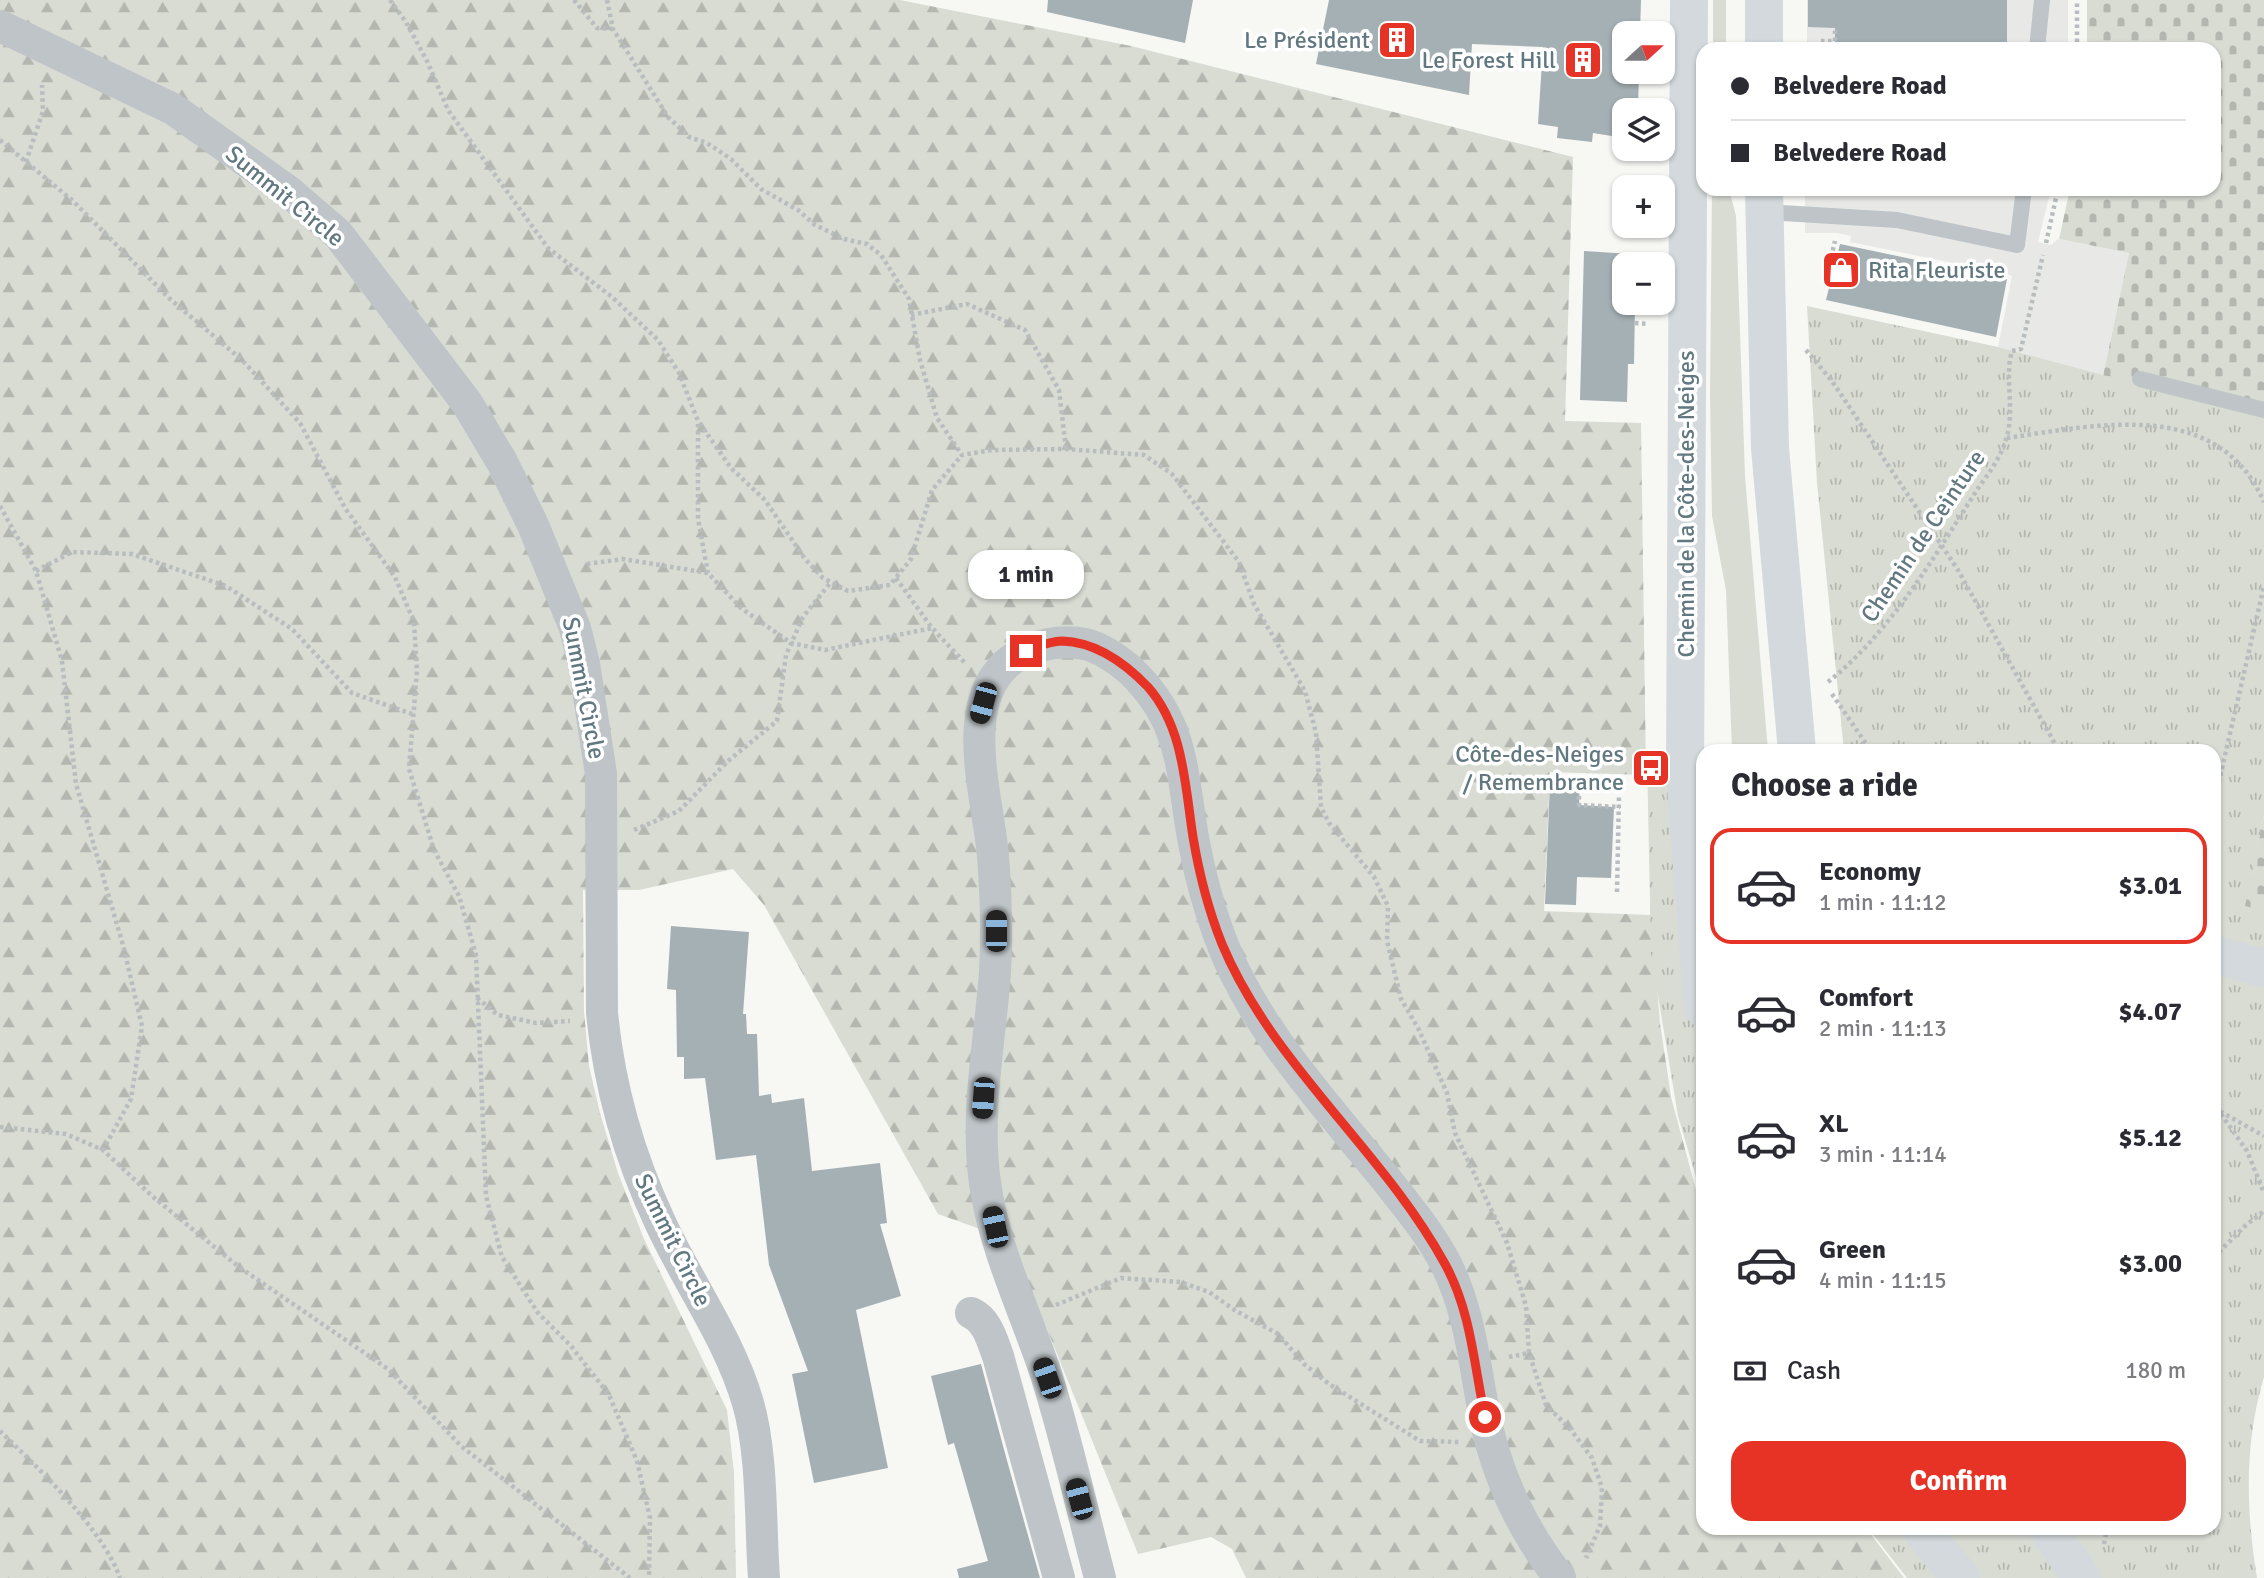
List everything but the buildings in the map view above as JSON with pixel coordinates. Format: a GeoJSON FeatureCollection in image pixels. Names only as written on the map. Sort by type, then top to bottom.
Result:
{"type":"FeatureCollection","features":[{"type":"Feature","properties":{"kind":"main road","name":"Chemin de la Côte-des-Neiges"},"geometry":{"type":"LineString","coordinates":[[1689,0],[1685,560],[1696,850]]}},
{"type":"Feature","properties":{"kind":"main road"},"geometry":{"type":"LineString","coordinates":[[1764,0],[1764,42]]}},
{"type":"Feature","properties":{"kind":"main road"},"geometry":{"type":"LineString","coordinates":[[1764,200],[1770,448],[1796,744]]}},
{"type":"Feature","properties":{"kind":"main road"},"geometry":{"type":"LineString","coordinates":[[2221,957],[2264,968]]}},
{"type":"Feature","properties":{"kind":"main road"},"geometry":{"type":"LineString","coordinates":[[1926,1535],[1961,1578]]}},
{"type":"Feature","properties":{"kind":"main road"},"geometry":{"type":"LineString","coordinates":[[2052,1535],[2082,1578]]}},
{"type":"Feature","properties":{"kind":"street","name":"Summit Circle"},"geometry":{"type":"LineString","coordinates":[[0,26],[173,109],[288,191],[338,234],[467,403],[502,462],[553,570],[575,628],[584,664],[601,774],[603,1013],[606,1051],[635,1164],[660,1223],[730,1354],[749,1406],[755,1443],[764,1578]]}},
{"type":"Feature","properties":{"kind":"street"},"geometry":{"type":"LineString","coordinates":[[1100,1578],[1047,1378],[995,1227],[985,1184],[981,1124],[995,944],[995,883],[979,719],[987,687],[1002,667],[1026,651],[1060,641],[1089,645],[1119,661],[1149,688],[1169,720],[1181,759],[1205,896],[1222,944],[1247,995],[1286,1053],[1425,1230],[1447,1266],[1473,1342],[1489,1437],[1497,1467],[1535,1548],[1560,1578]]}},
{"type":"Feature","properties":{"kind":"street"},"geometry":{"type":"LineString","coordinates":[[971,1313],[979,1317],[988,1331],[998,1356],[1059,1578]]}},
{"type":"Feature","properties":{"kind":"lane"},"geometry":{"type":"LineString","coordinates":[[2038,42],[2042,0]]}},
{"type":"Feature","properties":{"kind":"lane"},"geometry":{"type":"LineString","coordinates":[[1764,200],[1898,219],[2017,245],[2023,196]]}},
{"type":"Feature","properties":{"kind":"lane"},"geometry":{"type":"LineString","coordinates":[[2140,379],[2264,410]]}},
{"type":"Feature","properties":{"kind":"path"},"geometry":{"type":"LineString","coordinates":[[390,0],[422,52],[448,110],[548,248],[612,297],[657,340],[679,373],[698,421],[731,468],[765,500],[805,559],[831,582],[848,591],[890,586],[911,559],[932,490],[962,455]]}},
{"type":"Feature","properties":{"kind":"path"},"geometry":{"type":"LineString","coordinates":[[574,0],[597,28],[613,29]]}},
{"type":"Feature","properties":{"kind":"path"},"geometry":{"type":"LineString","coordinates":[[2077,0],[2077,42]]}},
{"type":"Feature","properties":{"kind":"path"},"geometry":{"type":"LineString","coordinates":[[1821,41],[1835,41],[1835,28]]}},
{"type":"Feature","properties":{"kind":"path"},"geometry":{"type":"LineString","coordinates":[[26,162],[43,111],[41,44]]}},
{"type":"Feature","properties":{"kind":"path"},"geometry":{"type":"LineString","coordinates":[[0,140],[73,201],[170,299],[242,360],[300,423],[345,508],[395,577],[414,622],[416,671],[409,769],[434,850],[459,897],[476,956],[486,1196],[502,1257],[538,1313],[571,1346],[609,1395],[637,1461],[650,1518],[649,1578]]}},
{"type":"Feature","properties":{"kind":"path","name":"Chemin de Ceinture"},"geometry":{"type":"LineString","coordinates":[[1866,744],[1825,685],[1872,643],[1942,546],[1998,460],[2007,438],[2011,413],[2008,365],[2012,351],[2021,349],[2056,196]]}},
{"type":"Feature","properties":{"kind":"path"},"geometry":{"type":"LineString","coordinates":[[1834,267],[1829,266],[1835,241]]}},
{"type":"Feature","properties":{"kind":"path"},"geometry":{"type":"LineString","coordinates":[[911,315],[967,304],[1025,330],[1059,390],[1066,449]]}},
{"type":"Feature","properties":{"kind":"path"},"geometry":{"type":"LineString","coordinates":[[1635,324],[1648,324]]}},
{"type":"Feature","properties":{"kind":"path"},"geometry":{"type":"LineString","coordinates":[[1801,346],[1832,381],[1942,546],[2055,744]]}},
{"type":"Feature","properties":{"kind":"path"},"geometry":{"type":"LineString","coordinates":[[698,421],[698,519],[708,572],[741,608],[791,643],[825,650],[932,628]]}},
{"type":"Feature","properties":{"kind":"path"},"geometry":{"type":"LineString","coordinates":[[2007,438],[2110,425],[2182,429],[2205,438],[2231,456],[2249,477],[2264,502]]}},
{"type":"Feature","properties":{"kind":"path"},"geometry":{"type":"LineString","coordinates":[[0,506],[36,571],[62,661],[76,783],[123,945],[142,1026],[131,1099],[103,1150]]}},
{"type":"Feature","properties":{"kind":"path"},"geometry":{"type":"LineString","coordinates":[[36,571],[72,552],[132,554],[226,586],[292,629],[352,693],[412,714]]}},
{"type":"Feature","properties":{"kind":"path"},"geometry":{"type":"LineString","coordinates":[[553,570],[623,559],[708,572]]}},
{"type":"Feature","properties":{"kind":"path"},"geometry":{"type":"LineString","coordinates":[[896,578],[932,628],[987,687]]}},
{"type":"Feature","properties":{"kind":"path"},"geometry":{"type":"LineString","coordinates":[[603,833],[637,829],[679,811],[728,761],[777,721],[786,655],[803,617],[831,582]]}},
{"type":"Feature","properties":{"kind":"path"},"geometry":{"type":"LineString","coordinates":[[2221,773],[2264,586]]}},
{"type":"Feature","properties":{"kind":"path"},"geometry":{"type":"LineString","coordinates":[[1617,892],[1619,795]]}},
{"type":"Feature","properties":{"kind":"path"},"geometry":{"type":"LineString","coordinates":[[1579,796],[1579,805],[1620,807]]}},
{"type":"Feature","properties":{"kind":"path"},"geometry":{"type":"LineString","coordinates":[[477,997],[498,1015],[536,1023],[579,1021],[603,1013]]}},
{"type":"Feature","properties":{"kind":"path"},"geometry":{"type":"LineString","coordinates":[[2221,1114],[2264,1136]]}},
{"type":"Feature","properties":{"kind":"path"},"geometry":{"type":"LineString","coordinates":[[2221,1114],[2247,1151],[2264,1193]]}},
{"type":"Feature","properties":{"kind":"path"},"geometry":{"type":"LineString","coordinates":[[0,1127],[66,1134],[103,1150],[152,1196],[239,1267],[388,1369],[461,1446],[630,1578]]}},
{"type":"Feature","properties":{"kind":"path"},"geometry":{"type":"LineString","coordinates":[[2221,1250],[2264,1212]]}},
{"type":"Feature","properties":{"kind":"path"},"geometry":{"type":"LineString","coordinates":[[1026,1318],[1121,1278],[1180,1282],[1209,1292],[1236,1311],[1278,1334],[1304,1364],[1329,1384],[1420,1441],[1450,1444],[1489,1437]]}},
{"type":"Feature","properties":{"kind":"path"},"geometry":{"type":"LineString","coordinates":[[0,1431],[78,1512],[116,1567],[120,1578]]}},
{"type":"Feature","properties":{"kind":"path"},"geometry":{"type":"LineString","coordinates":[[2104,1544],[2106,1535]]}},
{"type":"Feature","properties":{"kind":"shaded area"},"geometry":{"type":"Polygon","coordinates":[[[1807,0],[2068,0],[2068,42],[1807,42],[1807,0]]]}},
{"type":"Feature","properties":{"kind":"shaded area"},"geometry":{"type":"Polygon","coordinates":[[[1805,196],[2049,196],[2038,242],[2051,245],[2058,239],[2129,253],[2103,376],[1998,347],[2012,276],[2008,274],[1850,242],[1851,236],[1837,233],[1805,233],[1805,196]]]}},
{"type":"Feature","properties":{"kind":"green space"},"geometry":{"type":"Polygon","coordinates":[[[0,0],[900,0],[1131,46],[1573,157],[1565,421],[1641,423],[1646,775],[1550,772],[1544,911],[1651,915],[1660,1023],[1671,1097],[1696,1190],[1696,1535],[1871,1535],[1904,1578],[1246,1578],[1232,1549],[1211,1537],[1138,1554],[1011,1240],[938,1214],[764,905],[733,869],[639,890],[583,890],[584,1011],[589,1066],[618,1173],[644,1239],[727,1410],[734,1473],[736,1578],[0,1578],[0,0]]]}},
{"type":"Feature","properties":{"kind":"green space"},"geometry":{"type":"Polygon","coordinates":[[[1713,0],[1726,0],[1726,42],[1713,42],[1713,0]]]}},
{"type":"Feature","properties":{"kind":"green space"},"geometry":{"type":"Polygon","coordinates":[[[2087,0],[2264,0],[2264,418],[2103,376],[2129,253],[2059,239],[2068,196],[2221,196],[2221,42],[2087,42],[2087,0]]]}},
{"type":"Feature","properties":{"kind":"green space"},"geometry":{"type":"Polygon","coordinates":[[[1712,196],[1731,196],[1736,216],[1745,476],[1767,744],[1732,744],[1726,590],[1712,516],[1712,196]]]}},
{"type":"Feature","properties":{"kind":"green space"},"geometry":{"type":"Polygon","coordinates":[[[1807,306],[1998,347],[2264,418],[2264,815],[2245,906],[2264,911],[2264,1377],[2253,1427],[2249,1477],[2257,1578],[1907,1578],[1873,1535],[2221,1535],[2221,744],[1843,744],[1817,483],[1807,306]]]}},
{"type":"Feature","properties":{"kind":"green space"},"geometry":{"type":"Polygon","coordinates":[[[1647,756],[1696,768],[1696,1177],[1678,1116],[1651,954],[1647,756]]]}},
{"type":"Feature","properties":{"kind":"green space"},"geometry":{"type":"Polygon","coordinates":[[[2264,815],[2264,918],[2243,912],[2264,815]]]}},
{"type":"Feature","properties":{"kind":"place","name":"Le Président"},"geometry":{"type":"Point","coordinates":[1397,40]}},
{"type":"Feature","properties":{"kind":"place","name":"Le Forest Hill"},"geometry":{"type":"Point","coordinates":[1583,60]}},
{"type":"Feature","properties":{"kind":"place","name":"Rita Fleuriste"},"geometry":{"type":"Point","coordinates":[1841,270]}},
{"type":"Feature","properties":{"kind":"place","name":"Côte-des-Neiges / Remembrance"},"geometry":{"type":"Point","coordinates":[1651,768]}},
{"type":"Feature","properties":{"kind":"route"},"geometry":{"type":"LineString","coordinates":[[1026,651],[1060,641],[1089,645],[1119,661],[1149,688],[1169,720],[1181,759],[1205,896],[1222,944],[1247,995],[1286,1053],[1425,1230],[1447,1266],[1473,1342],[1485,1417]]}}]}
